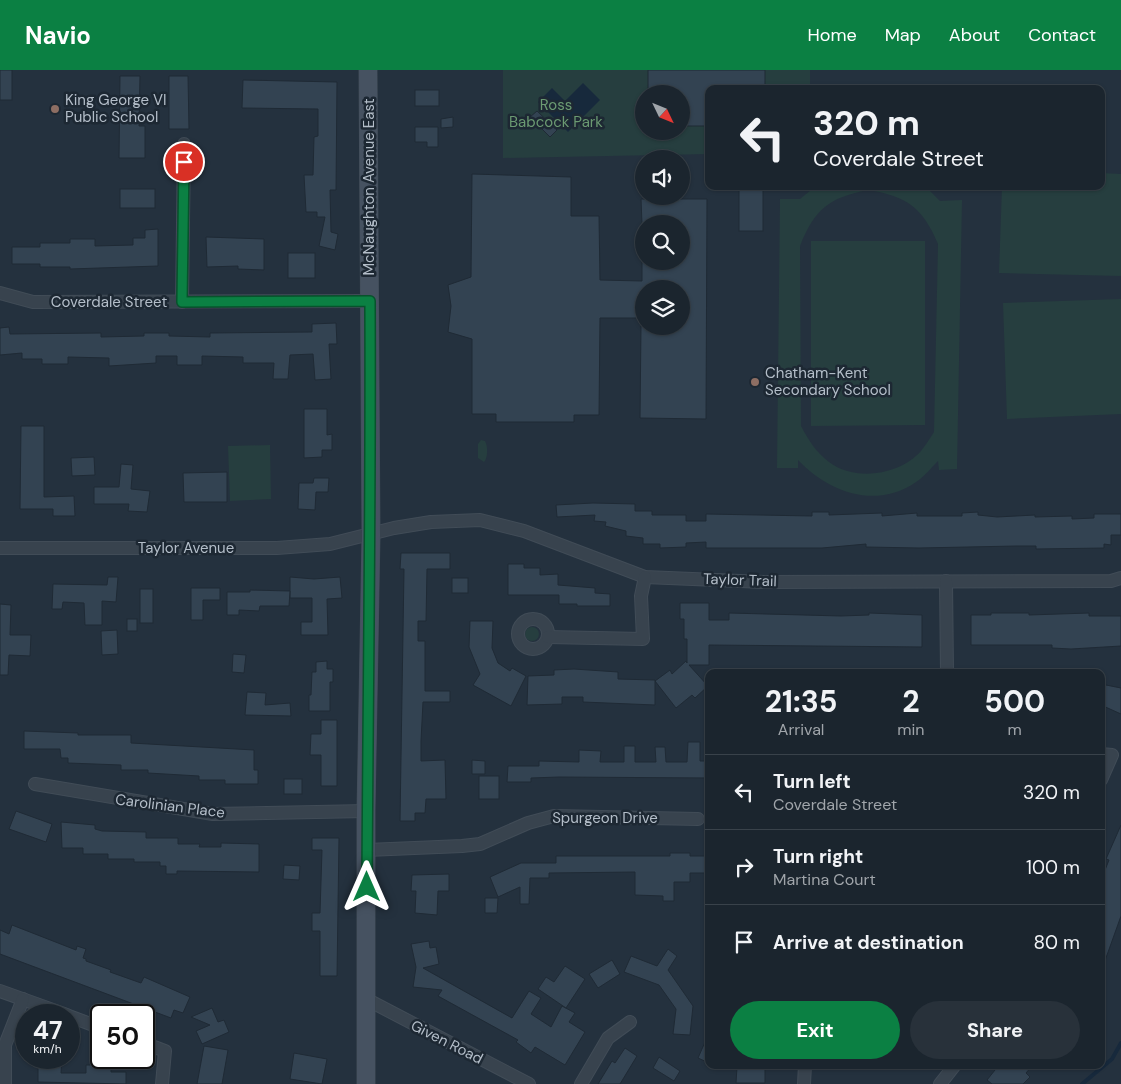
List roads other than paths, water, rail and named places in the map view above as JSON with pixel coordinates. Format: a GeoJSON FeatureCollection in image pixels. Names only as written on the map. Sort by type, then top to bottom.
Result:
{"type":"FeatureCollection","features":[{"type":"Feature","properties":{"kind":"main road","name":"McNaughton Avenue East"},"geometry":{"type":"LineString","coordinates":[[366,1084],[366,811],[371,535],[368,70]]}},
{"type":"Feature","properties":{"kind":"street"},"geometry":{"type":"LineString","coordinates":[[182,302],[184,144]]}},
{"type":"Feature","properties":{"kind":"street","name":"Coverdale Street"},"geometry":{"type":"LineString","coordinates":[[0,293],[34,302],[370,301]]}},
{"type":"Feature","properties":{"kind":"street","name":"Taylor Trail"},"geometry":{"type":"LineString","coordinates":[[371,535],[394,528],[432,522],[480,520],[524,531],[646,577],[764,582],[1111,581],[1121,578]]}},
{"type":"Feature","properties":{"kind":"street","name":"Taylor Avenue"},"geometry":{"type":"LineString","coordinates":[[0,548],[277,548],[330,544],[371,535]]}},
{"type":"Feature","properties":{"kind":"street"},"geometry":{"type":"LineString","coordinates":[[548,636],[643,639],[641,596],[646,577]]}},
{"type":"Feature","properties":{"kind":"street"},"geometry":{"type":"LineString","coordinates":[[946,581],[947,669]]}},
{"type":"Feature","properties":{"kind":"street"},"geometry":{"type":"LineString","coordinates":[[1105,754],[1112,755],[1105,771]]}},
{"type":"Feature","properties":{"kind":"street","name":"Carolinian Place"},"geometry":{"type":"LineString","coordinates":[[35,784],[213,814],[366,811]]}},
{"type":"Feature","properties":{"kind":"street","name":"Spurgeon Drive"},"geometry":{"type":"LineString","coordinates":[[367,850],[480,844],[528,823],[554,816],[698,819]]}},
{"type":"Feature","properties":{"kind":"street"},"geometry":{"type":"LineString","coordinates":[[0,991],[37,1004]]}},
{"type":"Feature","properties":{"kind":"street"},"geometry":{"type":"LineString","coordinates":[[5,1084],[5,1045],[23,999]]}},
{"type":"Feature","properties":{"kind":"street","name":"Given Road"},"geometry":{"type":"LineString","coordinates":[[366,999],[529,1084]]}},
{"type":"Feature","properties":{"kind":"street"},"geometry":{"type":"LineString","coordinates":[[581,1084],[608,1038],[630,1022]]}},
{"type":"Feature","properties":{"kind":"street"},"geometry":{"type":"LineString","coordinates":[[155,1047],[165,1051],[162,1084]]}},
{"type":"Feature","properties":{"kind":"street"},"geometry":{"type":"LineString","coordinates":[[804,1084],[805,1069]]}},
{"type":"Feature","properties":{"kind":"street"},"geometry":{"type":"LineString","coordinates":[[940,1084],[952,1069]]}},
{"type":"Feature","properties":{"kind":"water"},"geometry":{"type":"Polygon","coordinates":[[[583,83],[600,100],[568,132],[538,102],[552,88],[565,101],[583,83]]]}},
{"type":"Feature","properties":{"kind":"waterway"},"geometry":{"type":"LineString","coordinates":[[1105,1065],[1112,1059],[1121,1043]]}},
{"type":"Feature","properties":{"kind":"waterway"},"geometry":{"type":"LineString","coordinates":[[1082,1084],[1100,1069]]}},
{"type":"Feature","properties":{"kind":"place","name":"King George VI Public School"},"geometry":{"type":"Point","coordinates":[55,109]}},
{"type":"Feature","properties":{"kind":"place","name":"Chatham-Kent Secondary School"},"geometry":{"type":"Point","coordinates":[755,382]}},
{"type":"Feature","properties":{"kind":"park label","name":"Ross Babcock Park"},"geometry":{"type":"Point","coordinates":[556,114]}}]}
